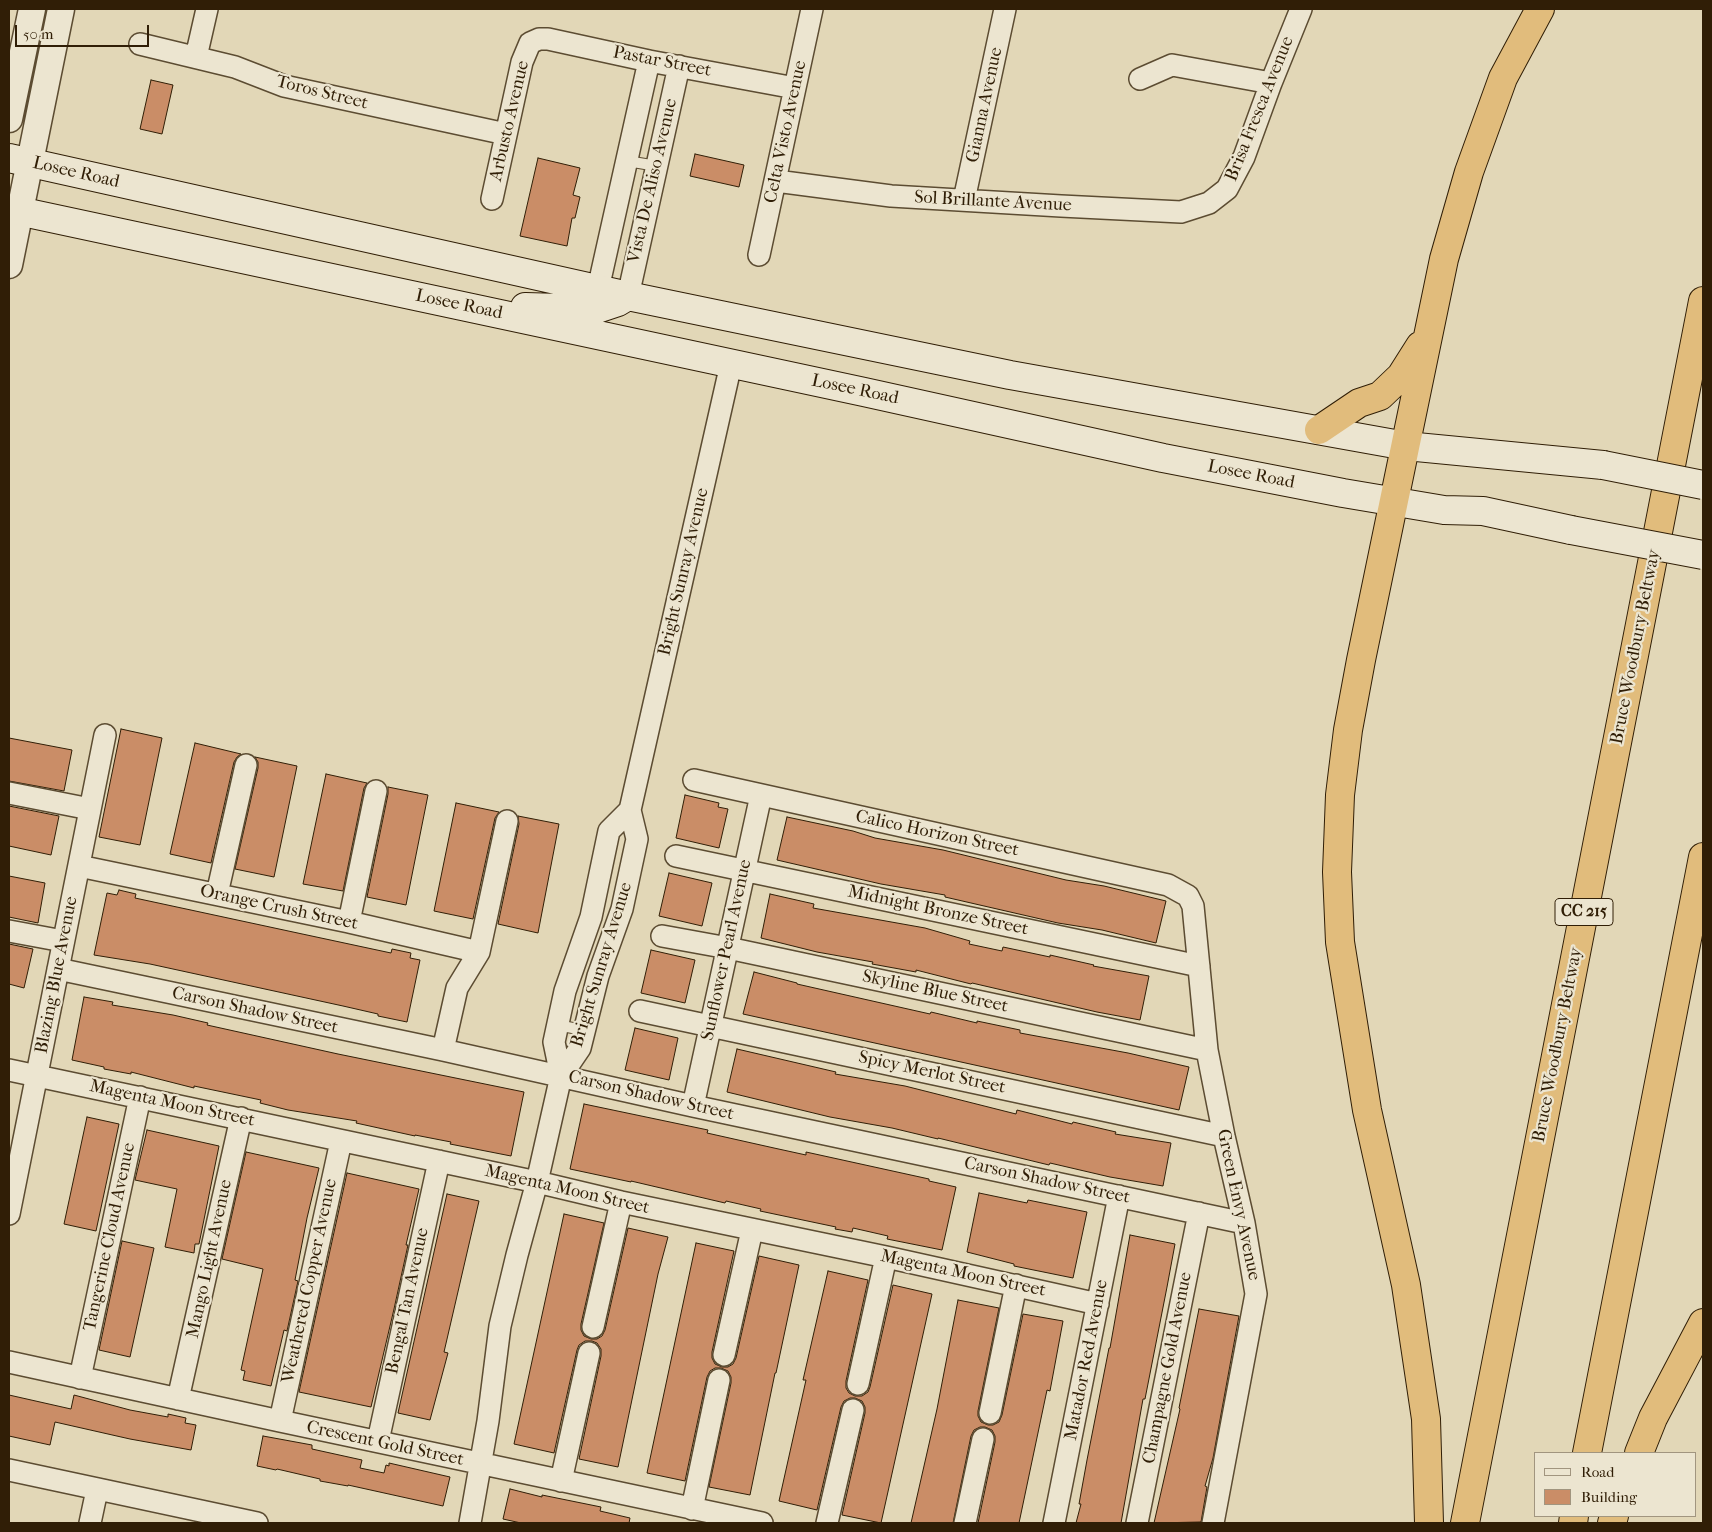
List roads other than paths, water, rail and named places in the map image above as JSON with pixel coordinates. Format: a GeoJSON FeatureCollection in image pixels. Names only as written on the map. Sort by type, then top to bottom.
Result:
{"type":"FeatureCollection","features":[{"type":"Feature","properties":{"kind":"highway"},"geometry":{"type":"LineString","coordinates":[[1430,1523],[1425,1409],[1406,1284],[1364,1092],[1340,942],[1337,880],[1340,795],[1348,730],[1361,660],[1444,259],[1469,172],[1503,78],[1540,9]]}},
{"type":"Feature","properties":{"kind":"highway","name":"Bruce Woodbury Beltway"},"geometry":{"type":"LineString","coordinates":[[1465,1523],[1703,301]]}},
{"type":"Feature","properties":{"kind":"highway"},"geometry":{"type":"LineString","coordinates":[[1319,430],[1359,403],[1380,396],[1401,376],[1429,332]]}},
{"type":"Feature","properties":{"kind":"highway"},"geometry":{"type":"LineString","coordinates":[[1587,1452],[1703,857]]}},
{"type":"Feature","properties":{"kind":"highway"},"geometry":{"type":"LineString","coordinates":[[1639,1452],[1653,1418],[1703,1323]]}},
{"type":"Feature","properties":{"kind":"main road","name":"Losee Road"},"geometry":{"type":"LineString","coordinates":[[19,160],[628,296],[1001,374],[1406,446],[1603,465],[1703,485]]}},
{"type":"Feature","properties":{"kind":"main road","name":"Losee Road"},"geometry":{"type":"LineString","coordinates":[[14,210],[1163,458],[1395,502],[1444,510],[1483,511],[1703,555]]}},
{"type":"Feature","properties":{"kind":"main road"},"geometry":{"type":"LineString","coordinates":[[458,305],[597,309],[618,302],[628,296]]}},
{"type":"Feature","properties":{"kind":"street"},"geometry":{"type":"LineString","coordinates":[[9,119],[32,9]]}},
{"type":"Feature","properties":{"kind":"street"},"geometry":{"type":"LineString","coordinates":[[9,265],[19,160],[61,9]]}},
{"type":"Feature","properties":{"kind":"street"},"geometry":{"type":"LineString","coordinates":[[196,57],[206,9]]}},
{"type":"Feature","properties":{"kind":"street","name":"Celta Visto Avenue"},"geometry":{"type":"LineString","coordinates":[[759,255],[812,9]]}},
{"type":"Feature","properties":{"kind":"street","name":"Gianna Avenue"},"geometry":{"type":"LineString","coordinates":[[964,200],[1005,9]]}},
{"type":"Feature","properties":{"kind":"street","name":"Brisa Fresca Avenue"},"geometry":{"type":"LineString","coordinates":[[1209,203],[1227,189],[1244,157],[1301,9]]}},
{"type":"Feature","properties":{"kind":"street","name":"Pastar Street"},"geometry":{"type":"LineString","coordinates":[[530,43],[548,39],[649,61],[795,88]]}},
{"type":"Feature","properties":{"kind":"street","name":"Arbusto Avenue"},"geometry":{"type":"LineString","coordinates":[[492,199],[522,62],[530,43]]}},
{"type":"Feature","properties":{"kind":"street","name":"Toros Street"},"geometry":{"type":"LineString","coordinates":[[140,44],[235,66],[284,86],[506,134]]}},
{"type":"Feature","properties":{"kind":"street","name":"Vista De Aliso Avenue"},"geometry":{"type":"LineString","coordinates":[[598,289],[649,61]]}},
{"type":"Feature","properties":{"kind":"street"},"geometry":{"type":"LineString","coordinates":[[1140,79],[1172,65],[1271,83]]}},
{"type":"Feature","properties":{"kind":"street","name":"Vista De Aliso Avenue"},"geometry":{"type":"LineString","coordinates":[[628,296],[679,66]]}},
{"type":"Feature","properties":{"kind":"street","name":"Sol Brillante Avenue"},"geometry":{"type":"LineString","coordinates":[[776,181],[891,196],[1181,212],[1209,203]]}},
{"type":"Feature","properties":{"kind":"street","name":"Bright Sunray Avenue"},"geometry":{"type":"LineString","coordinates":[[561,1076],[580,1048],[598,976],[622,909],[637,839],[630,810],[731,364]]}},
{"type":"Feature","properties":{"kind":"street","name":"Blazing Blue Avenue"},"geometry":{"type":"LineString","coordinates":[[9,1209],[105,735]]}},
{"type":"Feature","properties":{"kind":"street"},"geometry":{"type":"LineString","coordinates":[[217,894],[246,764]]}},
{"type":"Feature","properties":{"kind":"street","name":"Calico Horizon Street"},"geometry":{"type":"LineString","coordinates":[[694,780],[1168,885],[1180,891]]}},
{"type":"Feature","properties":{"kind":"street"},"geometry":{"type":"LineString","coordinates":[[349,922],[376,790]]}},
{"type":"Feature","properties":{"kind":"street"},"geometry":{"type":"LineString","coordinates":[[9,793],[90,809]]}},
{"type":"Feature","properties":{"kind":"street","name":"Sunflower Pearl Avenue"},"geometry":{"type":"LineString","coordinates":[[693,1106],[761,795]]}},
{"type":"Feature","properties":{"kind":"street","name":"Bright Sunray Avenue"},"geometry":{"type":"LineString","coordinates":[[561,1076],[554,1042],[568,981],[592,917],[609,831],[630,810]]}},
{"type":"Feature","properties":{"kind":"street"},"geometry":{"type":"LineString","coordinates":[[442,1050],[457,988],[479,952],[507,821]]}},
{"type":"Feature","properties":{"kind":"street","name":"Midnight Bronze Street"},"geometry":{"type":"LineString","coordinates":[[676,856],[1199,966]]}},
{"type":"Feature","properties":{"kind":"street","name":"Orange Crush Street"},"geometry":{"type":"LineString","coordinates":[[79,866],[349,922],[479,952]]}},
{"type":"Feature","properties":{"kind":"street","name":"Green Envy Avenue"},"geometry":{"type":"LineString","coordinates":[[1180,891],[1188,896],[1193,906],[1207,1050],[1244,1223],[1256,1294],[1213,1523]]}},
{"type":"Feature","properties":{"kind":"street"},"geometry":{"type":"LineString","coordinates":[[9,931],[63,941]]}},
{"type":"Feature","properties":{"kind":"street","name":"Skyline Blue Street"},"geometry":{"type":"LineString","coordinates":[[662,936],[728,948],[1207,1050]]}},
{"type":"Feature","properties":{"kind":"street","name":"Carson Shadow Street"},"geometry":{"type":"LineString","coordinates":[[58,969],[1244,1223]]}},
{"type":"Feature","properties":{"kind":"street","name":"Spicy Merlot Street"},"geometry":{"type":"LineString","coordinates":[[640,1011],[1224,1136]]}},
{"type":"Feature","properties":{"kind":"street","name":"Magenta Moon Street"},"geometry":{"type":"LineString","coordinates":[[9,1070],[241,1118],[1098,1304]]}},
{"type":"Feature","properties":{"kind":"street"},"geometry":{"type":"LineString","coordinates":[[470,1523],[481,1464],[500,1326],[516,1255],[537,1182],[561,1076]]}},
{"type":"Feature","properties":{"kind":"street","name":"Tangerine Cloud Avenue"},"geometry":{"type":"LineString","coordinates":[[80,1378],[140,1097]]}},
{"type":"Feature","properties":{"kind":"street","name":"Mango Light Avenue"},"geometry":{"type":"LineString","coordinates":[[178,1399],[241,1118]]}},
{"type":"Feature","properties":{"kind":"street","name":"Weathered Copper Avenue"},"geometry":{"type":"LineString","coordinates":[[280,1422],[341,1141]]}},
{"type":"Feature","properties":{"kind":"street","name":"Bengal Tan Avenue"},"geometry":{"type":"LineString","coordinates":[[378,1441],[439,1161]]}},
{"type":"Feature","properties":{"kind":"street","name":"Matador Red Avenue"},"geometry":{"type":"LineString","coordinates":[[1054,1523],[1119,1196]]}},
{"type":"Feature","properties":{"kind":"street"},"geometry":{"type":"LineString","coordinates":[[593,1328],[621,1202]]}},
{"type":"Feature","properties":{"kind":"street","name":"Champagne Gold Avenue"},"geometry":{"type":"LineString","coordinates":[[1137,1523],[1199,1213]]}},
{"type":"Feature","properties":{"kind":"street"},"geometry":{"type":"LineString","coordinates":[[724,1355],[752,1230]]}},
{"type":"Feature","properties":{"kind":"street"},"geometry":{"type":"LineString","coordinates":[[858,1384],[886,1257]]}},
{"type":"Feature","properties":{"kind":"street"},"geometry":{"type":"LineString","coordinates":[[990,1413],[1016,1285]]}},
{"type":"Feature","properties":{"kind":"street"},"geometry":{"type":"LineString","coordinates":[[561,1481],[589,1353]]}},
{"type":"Feature","properties":{"kind":"street","name":"Crescent Gold Street"},"geometry":{"type":"LineString","coordinates":[[9,1362],[280,1422],[378,1441],[762,1523]]}},
{"type":"Feature","properties":{"kind":"street"},"geometry":{"type":"LineString","coordinates":[[692,1509],[719,1380]]}},
{"type":"Feature","properties":{"kind":"street"},"geometry":{"type":"LineString","coordinates":[[827,1523],[853,1410]]}},
{"type":"Feature","properties":{"kind":"street"},"geometry":{"type":"LineString","coordinates":[[965,1523],[983,1439]]}},
{"type":"Feature","properties":{"kind":"street"},"geometry":{"type":"LineString","coordinates":[[9,1470],[98,1490],[183,1516],[257,1523]]}},
{"type":"Feature","properties":{"kind":"street"},"geometry":{"type":"LineString","coordinates":[[90,1523],[98,1490]]}},
{"type":"Feature","properties":{"kind":"lane"},"geometry":{"type":"LineString","coordinates":[[627,161],[657,166]]}},
{"type":"Feature","properties":{"kind":"lane"},"geometry":{"type":"LineString","coordinates":[[557,1025],[583,1030]]}}]}
